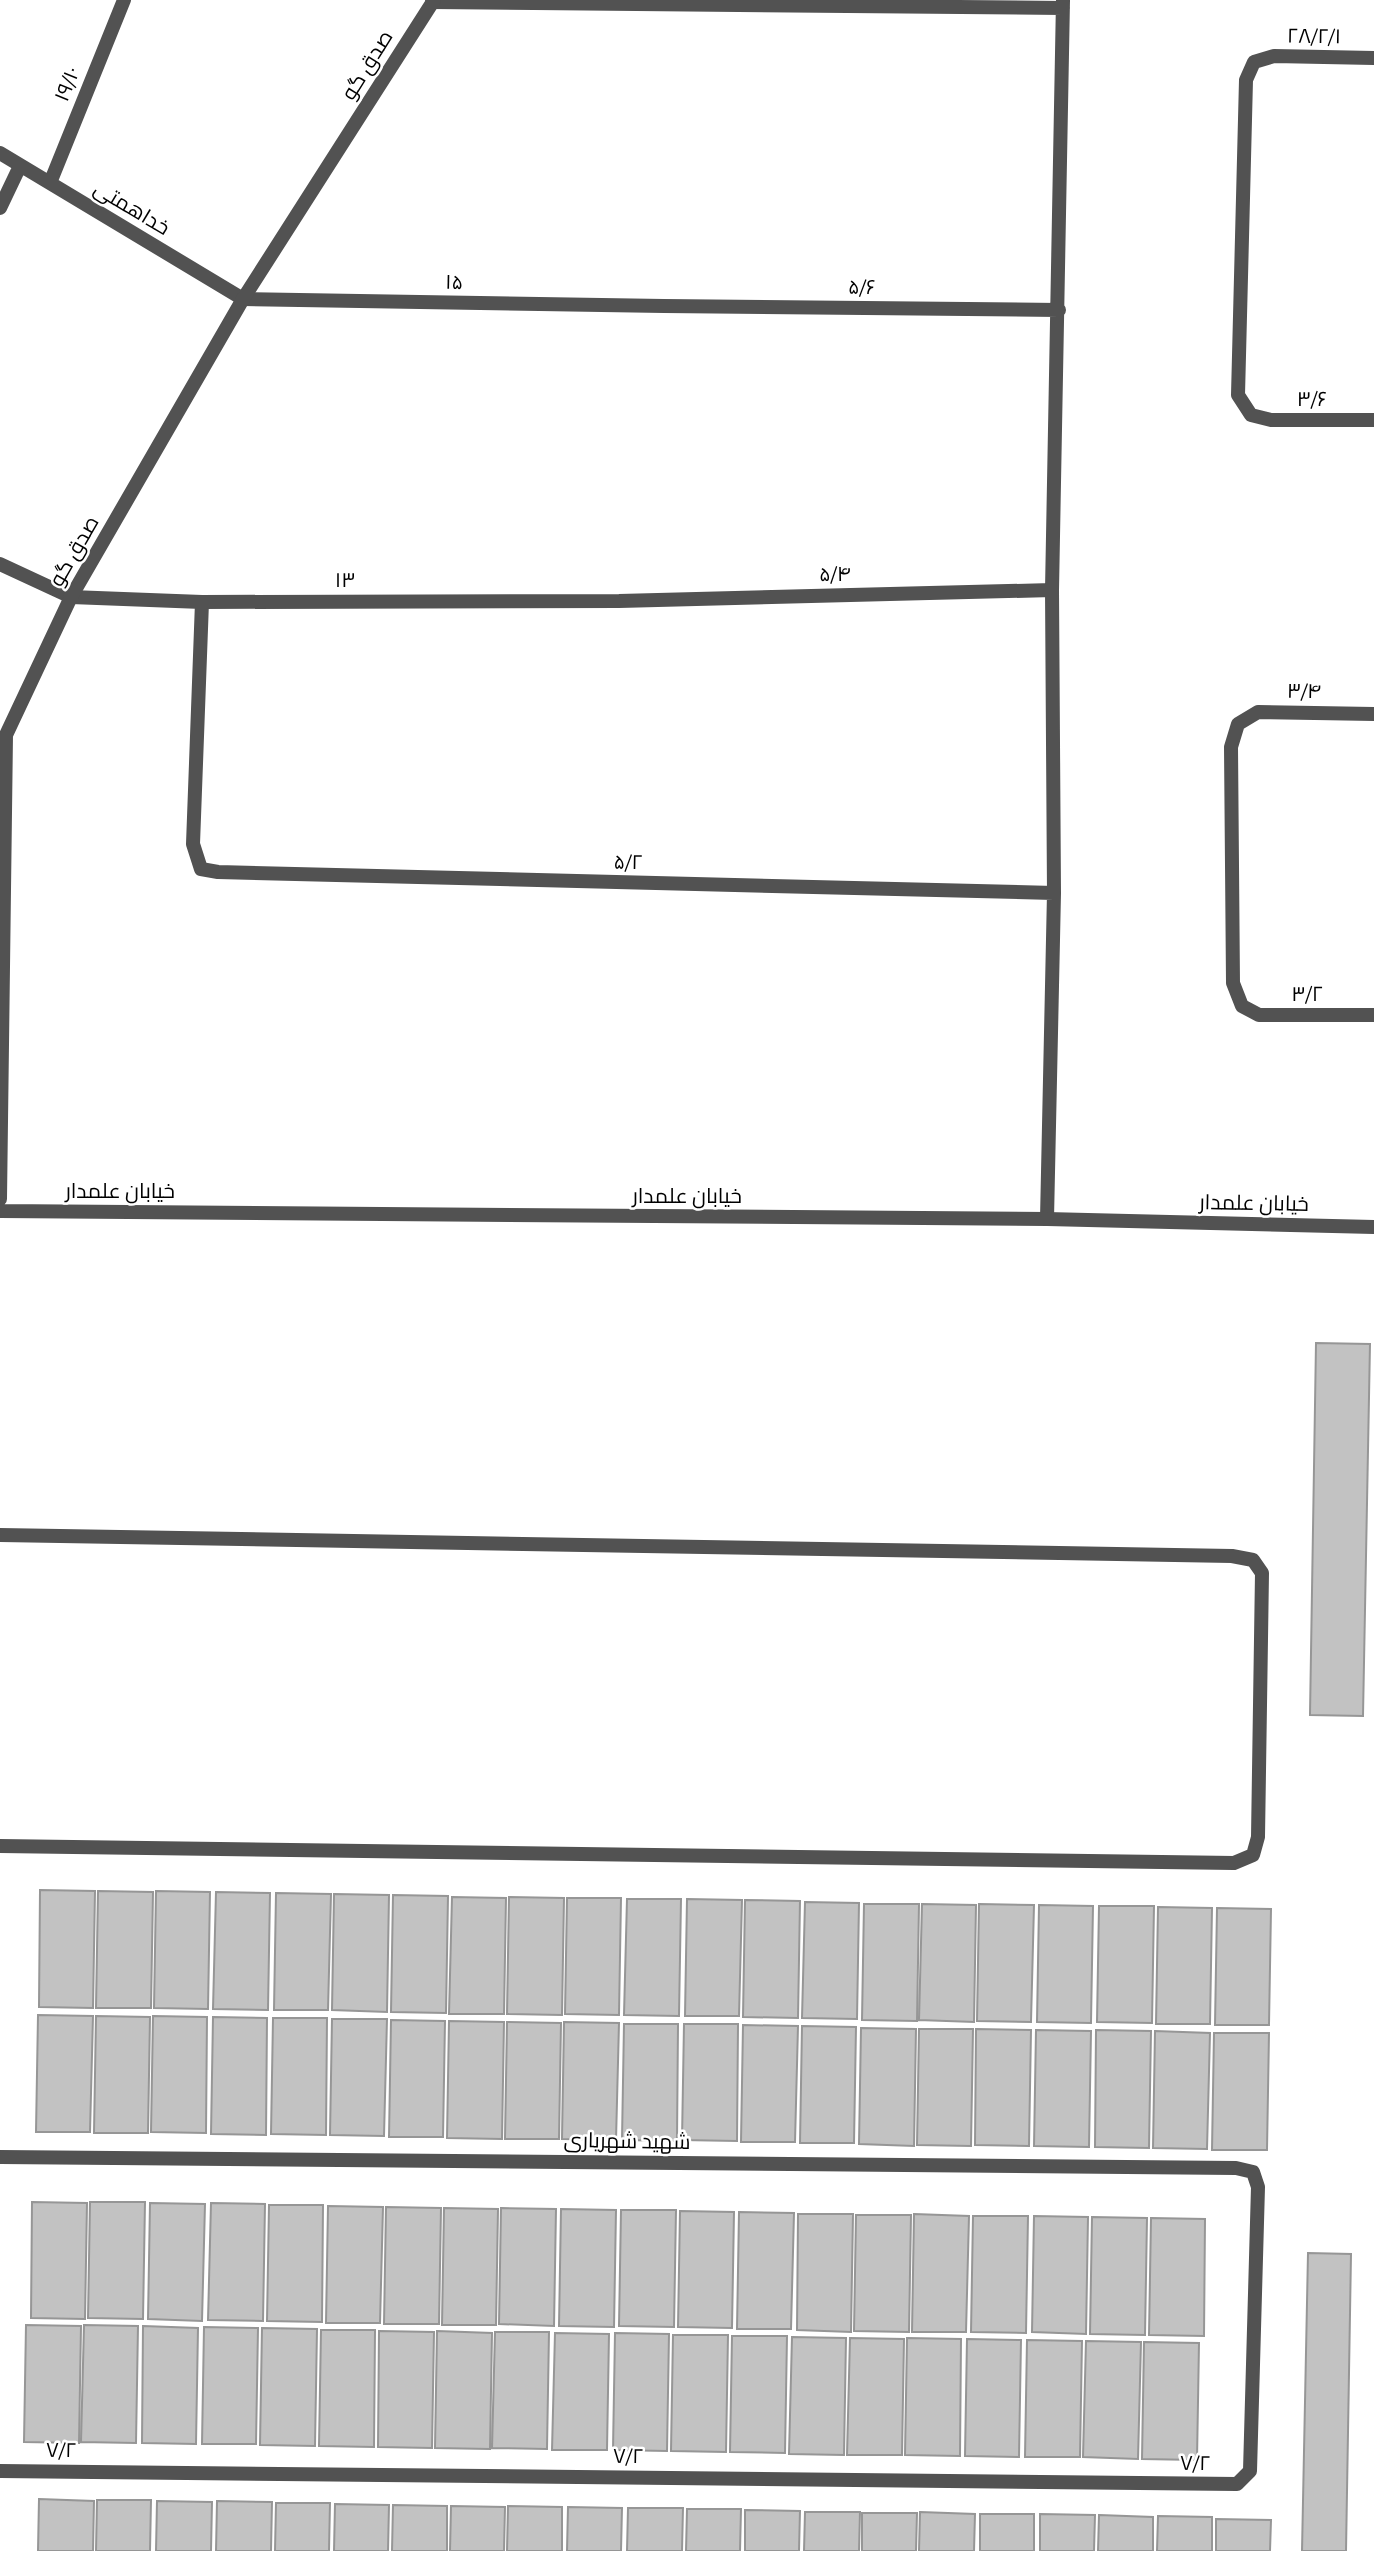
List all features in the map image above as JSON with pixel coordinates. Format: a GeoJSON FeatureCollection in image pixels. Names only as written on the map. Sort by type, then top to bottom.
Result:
{"type":"FeatureCollection","features":[{"type":"Feature","properties":{"kind":"street","name":"۱۹/۱۰"},"geometry":{"type":"LineString","coordinates":[[50,183],[124,0]]}},
{"type":"Feature","properties":{"kind":"street"},"geometry":{"type":"LineString","coordinates":[[433,1],[1063,4],[1052,590],[1054,893],[1047,1219]]}},
{"type":"Feature","properties":{"kind":"street","name":"صدق گو"},"geometry":{"type":"LineString","coordinates":[[0,1199],[3,736],[71,597],[243,299],[433,1]]}},
{"type":"Feature","properties":{"kind":"street","name":"۲۸/۲/۱"},"geometry":{"type":"LineString","coordinates":[[1251,415],[1238,395],[1246,80],[1254,62],[1274,56],[1374,58]]}},
{"type":"Feature","properties":{"kind":"street","name":"خداهمتی"},"geometry":{"type":"LineString","coordinates":[[0,153],[243,299]]}},
{"type":"Feature","properties":{"kind":"street"},"geometry":{"type":"LineString","coordinates":[[0,208],[20,166]]}},
{"type":"Feature","properties":{"kind":"street","name":"۱۵"},"geometry":{"type":"LineString","coordinates":[[243,299],[664,306]]}},
{"type":"Feature","properties":{"kind":"street","name":"۵/۶"},"geometry":{"type":"LineString","coordinates":[[664,306],[1059,310]]}},
{"type":"Feature","properties":{"kind":"street","name":"۳/۶"},"geometry":{"type":"LineString","coordinates":[[1251,415],[1271,420],[1374,420]]}},
{"type":"Feature","properties":{"kind":"street"},"geometry":{"type":"LineString","coordinates":[[0,564],[71,597]]}},
{"type":"Feature","properties":{"kind":"street","name":"۵/۴"},"geometry":{"type":"LineString","coordinates":[[619,601],[1052,590]]}},
{"type":"Feature","properties":{"kind":"street","name":"۱۳"},"geometry":{"type":"LineString","coordinates":[[71,597],[202,601],[619,601]]}},
{"type":"Feature","properties":{"kind":"street","name":"۵/۲"},"geometry":{"type":"LineString","coordinates":[[202,601],[193,844],[201,869],[218,872],[1054,893]]}},
{"type":"Feature","properties":{"kind":"street","name":"۳/۴"},"geometry":{"type":"LineString","coordinates":[[1242,1006],[1233,983],[1231,747],[1238,724],[1258,712],[1374,714]]}},
{"type":"Feature","properties":{"kind":"street","name":"۳/۲"},"geometry":{"type":"LineString","coordinates":[[1242,1006],[1259,1016],[1374,1015]]}},
{"type":"Feature","properties":{"kind":"street","name":"خیابان علمدار"},"geometry":{"type":"LineString","coordinates":[[0,1211],[1047,1219],[1374,1227]]}},
{"type":"Feature","properties":{"kind":"street"},"geometry":{"type":"LineString","coordinates":[[0,1535],[1231,1556],[1253,1560],[1262,1573],[1258,1837],[1253,1855],[1234,1863],[0,1846]]}},
{"type":"Feature","properties":{"kind":"street","name":"شهید شهریاری"},"geometry":{"type":"LineString","coordinates":[[0,2157],[1222,2168],[1253,2172],[1258,2187],[1250,2471]]}},
{"type":"Feature","properties":{"kind":"street","name":"۷/۲"},"geometry":{"type":"LineString","coordinates":[[0,2471],[1237,2484],[1250,2471]]}},
{"type":"Feature","properties":{"kind":"building"},"geometry":{"type":"Polygon","coordinates":[[[1316,1343],[1370,1344],[1363,1716],[1310,1715],[1316,1343]]]}},
{"type":"Feature","properties":{"kind":"building"},"geometry":{"type":"Polygon","coordinates":[[[40,1890],[95,1891],[93,2008],[39,2007],[40,1890]]]}},
{"type":"Feature","properties":{"kind":"building"},"geometry":{"type":"Polygon","coordinates":[[[98,1891],[153,1892],[151,2008],[96,2008],[98,1891]]]}},
{"type":"Feature","properties":{"kind":"building"},"geometry":{"type":"Polygon","coordinates":[[[156,1891],[210,1892],[208,2009],[154,2008],[156,1891]]]}},
{"type":"Feature","properties":{"kind":"building"},"geometry":{"type":"Polygon","coordinates":[[[216,1892],[270,1893],[268,2010],[213,2009],[216,1892]]]}},
{"type":"Feature","properties":{"kind":"building"},"geometry":{"type":"Polygon","coordinates":[[[276,1893],[331,1894],[328,2010],[274,2010],[276,1893]]]}},
{"type":"Feature","properties":{"kind":"building"},"geometry":{"type":"Polygon","coordinates":[[[334,1894],[389,1895],[387,2012],[332,2010],[334,1894]]]}},
{"type":"Feature","properties":{"kind":"building"},"geometry":{"type":"Polygon","coordinates":[[[393,1895],[448,1896],[446,2013],[391,2012],[393,1895]]]}},
{"type":"Feature","properties":{"kind":"building"},"geometry":{"type":"Polygon","coordinates":[[[452,1897],[506,1898],[504,2014],[449,2014],[452,1897]]]}},
{"type":"Feature","properties":{"kind":"building"},"geometry":{"type":"Polygon","coordinates":[[[509,1897],[564,1898],[562,2015],[507,2014],[509,1897]]]}},
{"type":"Feature","properties":{"kind":"building"},"geometry":{"type":"Polygon","coordinates":[[[567,1898],[621,1898],[619,2015],[565,2014],[567,1898]]]}},
{"type":"Feature","properties":{"kind":"building"},"geometry":{"type":"Polygon","coordinates":[[[627,1899],[681,1899],[679,2016],[624,2015],[627,1899]]]}},
{"type":"Feature","properties":{"kind":"building"},"geometry":{"type":"Polygon","coordinates":[[[687,1899],[742,1900],[739,2016],[685,2016],[687,1899]]]}},
{"type":"Feature","properties":{"kind":"building"},"geometry":{"type":"Polygon","coordinates":[[[745,1900],[800,1901],[798,2018],[743,2017],[745,1900]]]}},
{"type":"Feature","properties":{"kind":"building"},"geometry":{"type":"Polygon","coordinates":[[[805,1902],[859,1903],[857,2019],[802,2018],[805,1902]]]}},
{"type":"Feature","properties":{"kind":"building"},"geometry":{"type":"Polygon","coordinates":[[[864,1904],[919,1904],[917,2021],[862,2020],[864,1904]]]}},
{"type":"Feature","properties":{"kind":"building"},"geometry":{"type":"Polygon","coordinates":[[[922,1904],[976,1905],[974,2022],[919,2020],[922,1904]]]}},
{"type":"Feature","properties":{"kind":"building"},"geometry":{"type":"Polygon","coordinates":[[[979,1904],[1034,1905],[1031,2022],[977,2021],[979,1904]]]}},
{"type":"Feature","properties":{"kind":"building"},"geometry":{"type":"Polygon","coordinates":[[[1039,1905],[1093,1906],[1091,2023],[1037,2022],[1039,1905]]]}},
{"type":"Feature","properties":{"kind":"building"},"geometry":{"type":"Polygon","coordinates":[[[1099,1906],[1154,1906],[1152,2023],[1097,2022],[1099,1906]]]}},
{"type":"Feature","properties":{"kind":"building"},"geometry":{"type":"Polygon","coordinates":[[[1158,1907],[1212,1908],[1210,2024],[1156,2024],[1158,1907]]]}},
{"type":"Feature","properties":{"kind":"building"},"geometry":{"type":"Polygon","coordinates":[[[1217,1908],[1271,1909],[1269,2025],[1215,2025],[1217,1908]]]}},
{"type":"Feature","properties":{"kind":"building"},"geometry":{"type":"Polygon","coordinates":[[[38,2015],[93,2016],[90,2132],[36,2132],[38,2015]]]}},
{"type":"Feature","properties":{"kind":"building"},"geometry":{"type":"Polygon","coordinates":[[[96,2016],[150,2017],[148,2133],[94,2133],[96,2016]]]}},
{"type":"Feature","properties":{"kind":"building"},"geometry":{"type":"Polygon","coordinates":[[[153,2016],[207,2017],[206,2133],[151,2132],[153,2016]]]}},
{"type":"Feature","properties":{"kind":"building"},"geometry":{"type":"Polygon","coordinates":[[[213,2017],[267,2018],[266,2135],[211,2134],[213,2017]]]}},
{"type":"Feature","properties":{"kind":"building"},"geometry":{"type":"Polygon","coordinates":[[[273,2018],[327,2018],[326,2135],[271,2134],[273,2018]]]}},
{"type":"Feature","properties":{"kind":"building"},"geometry":{"type":"Polygon","coordinates":[[[332,2019],[387,2019],[384,2136],[330,2135],[332,2019]]]}},
{"type":"Feature","properties":{"kind":"building"},"geometry":{"type":"Polygon","coordinates":[[[391,2020],[445,2021],[443,2137],[389,2137],[391,2020]]]}},
{"type":"Feature","properties":{"kind":"building"},"geometry":{"type":"Polygon","coordinates":[[[449,2021],[504,2022],[502,2139],[447,2138],[449,2021]]]}},
{"type":"Feature","properties":{"kind":"building"},"geometry":{"type":"Polygon","coordinates":[[[507,2022],[561,2023],[559,2139],[505,2139],[507,2022]]]}},
{"type":"Feature","properties":{"kind":"building"},"geometry":{"type":"Polygon","coordinates":[[[564,2022],[619,2023],[616,2140],[562,2139],[564,2022]]]}},
{"type":"Feature","properties":{"kind":"building"},"geometry":{"type":"Polygon","coordinates":[[[624,2024],[678,2024],[677,2141],[622,2140],[624,2024]]]}},
{"type":"Feature","properties":{"kind":"building"},"geometry":{"type":"Polygon","coordinates":[[[684,2024],[738,2024],[737,2141],[682,2140],[684,2024]]]}},
{"type":"Feature","properties":{"kind":"building"},"geometry":{"type":"Polygon","coordinates":[[[743,2025],[798,2026],[795,2142],[741,2142],[743,2025]]]}},
{"type":"Feature","properties":{"kind":"building"},"geometry":{"type":"Polygon","coordinates":[[[802,2026],[856,2027],[854,2143],[800,2143],[802,2026]]]}},
{"type":"Feature","properties":{"kind":"building"},"geometry":{"type":"Polygon","coordinates":[[[861,2028],[916,2029],[914,2146],[859,2144],[861,2028]]]}},
{"type":"Feature","properties":{"kind":"building"},"geometry":{"type":"Polygon","coordinates":[[[919,2029],[973,2029],[971,2146],[917,2145],[919,2029]]]}},
{"type":"Feature","properties":{"kind":"building"},"geometry":{"type":"Polygon","coordinates":[[[976,2029],[1031,2030],[1029,2146],[975,2145],[976,2029]]]}},
{"type":"Feature","properties":{"kind":"building"},"geometry":{"type":"Polygon","coordinates":[[[1036,2030],[1091,2031],[1089,2147],[1034,2146],[1036,2030]]]}},
{"type":"Feature","properties":{"kind":"building"},"geometry":{"type":"Polygon","coordinates":[[[1096,2030],[1151,2031],[1149,2148],[1095,2147],[1096,2030]]]}},
{"type":"Feature","properties":{"kind":"building"},"geometry":{"type":"Polygon","coordinates":[[[1155,2031],[1210,2033],[1207,2149],[1153,2148],[1155,2031]]]}},
{"type":"Feature","properties":{"kind":"building"},"geometry":{"type":"Polygon","coordinates":[[[1214,2033],[1269,2033],[1267,2150],[1212,2150],[1214,2033]]]}},
{"type":"Feature","properties":{"kind":"building"},"geometry":{"type":"Polygon","coordinates":[[[32,2202],[87,2203],[85,2319],[31,2318],[32,2202]]]}},
{"type":"Feature","properties":{"kind":"building"},"geometry":{"type":"Polygon","coordinates":[[[90,2202],[145,2202],[143,2319],[88,2318],[90,2202]]]}},
{"type":"Feature","properties":{"kind":"building"},"geometry":{"type":"Polygon","coordinates":[[[150,2203],[205,2204],[202,2321],[148,2319],[150,2203]]]}},
{"type":"Feature","properties":{"kind":"building"},"geometry":{"type":"Polygon","coordinates":[[[211,2203],[265,2204],[263,2321],[208,2320],[211,2203]]]}},
{"type":"Feature","properties":{"kind":"building"},"geometry":{"type":"Polygon","coordinates":[[[269,2205],[323,2205],[322,2322],[267,2321],[269,2205]]]}},
{"type":"Feature","properties":{"kind":"building"},"geometry":{"type":"Polygon","coordinates":[[[328,2206],[383,2207],[380,2323],[326,2323],[328,2206]]]}},
{"type":"Feature","properties":{"kind":"building"},"geometry":{"type":"Polygon","coordinates":[[[386,2207],[441,2208],[439,2324],[384,2324],[386,2207]]]}},
{"type":"Feature","properties":{"kind":"building"},"geometry":{"type":"Polygon","coordinates":[[[444,2208],[498,2209],[496,2325],[442,2325],[444,2208]]]}},
{"type":"Feature","properties":{"kind":"building"},"geometry":{"type":"Polygon","coordinates":[[[501,2208],[556,2209],[554,2326],[499,2324],[501,2208]]]}},
{"type":"Feature","properties":{"kind":"building"},"geometry":{"type":"Polygon","coordinates":[[[561,2209],[616,2210],[614,2327],[559,2326],[561,2209]]]}},
{"type":"Feature","properties":{"kind":"building"},"geometry":{"type":"Polygon","coordinates":[[[621,2210],[676,2210],[674,2327],[619,2326],[621,2210]]]}},
{"type":"Feature","properties":{"kind":"building"},"geometry":{"type":"Polygon","coordinates":[[[680,2211],[734,2212],[732,2328],[678,2327],[680,2211]]]}},
{"type":"Feature","properties":{"kind":"building"},"geometry":{"type":"Polygon","coordinates":[[[739,2212],[794,2213],[791,2329],[737,2329],[739,2212]]]}},
{"type":"Feature","properties":{"kind":"building"},"geometry":{"type":"Polygon","coordinates":[[[798,2214],[853,2214],[851,2332],[797,2330],[798,2214]]]}},
{"type":"Feature","properties":{"kind":"building"},"geometry":{"type":"Polygon","coordinates":[[[914,2214],[969,2216],[966,2332],[912,2332],[914,2214]]]}},
{"type":"Feature","properties":{"kind":"building"},"geometry":{"type":"Polygon","coordinates":[[[856,2215],[911,2215],[909,2332],[854,2331],[856,2215]]]}},
{"type":"Feature","properties":{"kind":"building"},"geometry":{"type":"Polygon","coordinates":[[[973,2216],[1028,2216],[1026,2333],[971,2332],[973,2216]]]}},
{"type":"Feature","properties":{"kind":"building"},"geometry":{"type":"Polygon","coordinates":[[[1034,2216],[1088,2217],[1086,2334],[1032,2332],[1034,2216]]]}},
{"type":"Feature","properties":{"kind":"building"},"geometry":{"type":"Polygon","coordinates":[[[1092,2217],[1147,2218],[1145,2335],[1090,2334],[1092,2217]]]}},
{"type":"Feature","properties":{"kind":"building"},"geometry":{"type":"Polygon","coordinates":[[[1151,2218],[1205,2219],[1204,2336],[1149,2335],[1151,2218]]]}},
{"type":"Feature","properties":{"kind":"building"},"geometry":{"type":"Polygon","coordinates":[[[1308,2253],[1351,2254],[1346,2551],[1302,2551],[1308,2253]]]}},
{"type":"Feature","properties":{"kind":"building"},"geometry":{"type":"Polygon","coordinates":[[[26,2325],[81,2326],[79,2443],[24,2442],[26,2325]]]}},
{"type":"Feature","properties":{"kind":"building"},"geometry":{"type":"Polygon","coordinates":[[[84,2325],[138,2326],[136,2443],[81,2442],[84,2325]]]}},
{"type":"Feature","properties":{"kind":"building"},"geometry":{"type":"Polygon","coordinates":[[[143,2326],[198,2328],[196,2444],[142,2443],[143,2326]]]}},
{"type":"Feature","properties":{"kind":"building"},"geometry":{"type":"Polygon","coordinates":[[[204,2327],[258,2328],[256,2444],[202,2444],[204,2327]]]}},
{"type":"Feature","properties":{"kind":"building"},"geometry":{"type":"Polygon","coordinates":[[[262,2328],[317,2329],[315,2446],[260,2445],[262,2328]]]}},
{"type":"Feature","properties":{"kind":"building"},"geometry":{"type":"Polygon","coordinates":[[[321,2330],[375,2330],[374,2447],[319,2446],[321,2330]]]}},
{"type":"Feature","properties":{"kind":"building"},"geometry":{"type":"Polygon","coordinates":[[[379,2331],[434,2332],[432,2448],[378,2447],[379,2331]]]}},
{"type":"Feature","properties":{"kind":"building"},"geometry":{"type":"Polygon","coordinates":[[[437,2331],[492,2333],[490,2449],[435,2448],[437,2331]]]}},
{"type":"Feature","properties":{"kind":"building"},"geometry":{"type":"Polygon","coordinates":[[[495,2332],[549,2332],[547,2449],[492,2448],[495,2332]]]}},
{"type":"Feature","properties":{"kind":"building"},"geometry":{"type":"Polygon","coordinates":[[[555,2333],[609,2334],[607,2450],[552,2450],[555,2333]]]}},
{"type":"Feature","properties":{"kind":"building"},"geometry":{"type":"Polygon","coordinates":[[[615,2333],[669,2334],[667,2451],[613,2450],[615,2333]]]}},
{"type":"Feature","properties":{"kind":"building"},"geometry":{"type":"Polygon","coordinates":[[[673,2335],[728,2335],[726,2452],[671,2451],[673,2335]]]}},
{"type":"Feature","properties":{"kind":"building"},"geometry":{"type":"Polygon","coordinates":[[[732,2336],[787,2336],[785,2453],[730,2452],[732,2336]]]}},
{"type":"Feature","properties":{"kind":"building"},"geometry":{"type":"Polygon","coordinates":[[[792,2337],[846,2338],[844,2455],[789,2454],[792,2337]]]}},
{"type":"Feature","properties":{"kind":"building"},"geometry":{"type":"Polygon","coordinates":[[[850,2338],[904,2339],[902,2455],[847,2455],[850,2338]]]}},
{"type":"Feature","properties":{"kind":"building"},"geometry":{"type":"Polygon","coordinates":[[[907,2338],[961,2339],[960,2456],[905,2455],[907,2338]]]}},
{"type":"Feature","properties":{"kind":"building"},"geometry":{"type":"Polygon","coordinates":[[[967,2339],[1021,2340],[1019,2457],[965,2456],[967,2339]]]}},
{"type":"Feature","properties":{"kind":"building"},"geometry":{"type":"Polygon","coordinates":[[[1027,2340],[1082,2341],[1080,2457],[1025,2457],[1027,2340]]]}},
{"type":"Feature","properties":{"kind":"building"},"geometry":{"type":"Polygon","coordinates":[[[1086,2341],[1141,2342],[1138,2459],[1083,2457],[1086,2341]]]}},
{"type":"Feature","properties":{"kind":"building"},"geometry":{"type":"Polygon","coordinates":[[[1144,2342],[1199,2343],[1197,2460],[1142,2459],[1144,2342]]]}},
{"type":"Feature","properties":{"kind":"building"},"geometry":{"type":"Polygon","coordinates":[[[39,2499],[94,2501],[93,2551],[38,2551],[39,2499]]]}},
{"type":"Feature","properties":{"kind":"building"},"geometry":{"type":"Polygon","coordinates":[[[97,2500],[151,2500],[150,2551],[96,2551],[97,2500]]]}},
{"type":"Feature","properties":{"kind":"building"},"geometry":{"type":"Polygon","coordinates":[[[157,2501],[212,2502],[211,2551],[156,2551],[157,2501]]]}},
{"type":"Feature","properties":{"kind":"building"},"geometry":{"type":"Polygon","coordinates":[[[217,2501],[272,2502],[271,2551],[216,2551],[217,2501]]]}},
{"type":"Feature","properties":{"kind":"building"},"geometry":{"type":"Polygon","coordinates":[[[276,2503],[330,2503],[329,2551],[275,2551],[276,2503]]]}},
{"type":"Feature","properties":{"kind":"building"},"geometry":{"type":"Polygon","coordinates":[[[335,2504],[389,2505],[388,2551],[334,2551],[335,2504]]]}},
{"type":"Feature","properties":{"kind":"building"},"geometry":{"type":"Polygon","coordinates":[[[393,2505],[447,2506],[447,2551],[392,2551],[393,2505]]]}},
{"type":"Feature","properties":{"kind":"building"},"geometry":{"type":"Polygon","coordinates":[[[451,2506],[505,2507],[504,2551],[450,2551],[451,2506]]]}},
{"type":"Feature","properties":{"kind":"building"},"geometry":{"type":"Polygon","coordinates":[[[508,2506],[562,2507],[562,2551],[507,2551],[508,2506]]]}},
{"type":"Feature","properties":{"kind":"building"},"geometry":{"type":"Polygon","coordinates":[[[568,2507],[622,2508],[621,2551],[567,2551],[568,2507]]]}},
{"type":"Feature","properties":{"kind":"building"},"geometry":{"type":"Polygon","coordinates":[[[628,2508],[683,2508],[682,2551],[627,2551],[628,2508]]]}},
{"type":"Feature","properties":{"kind":"building"},"geometry":{"type":"Polygon","coordinates":[[[687,2509],[741,2509],[740,2551],[686,2551],[687,2509]]]}},
{"type":"Feature","properties":{"kind":"building"},"geometry":{"type":"Polygon","coordinates":[[[745,2510],[800,2511],[799,2551],[745,2551],[745,2510]]]}},
{"type":"Feature","properties":{"kind":"building"},"geometry":{"type":"Polygon","coordinates":[[[805,2512],[860,2512],[859,2551],[804,2551],[805,2512]]]}},
{"type":"Feature","properties":{"kind":"building"},"geometry":{"type":"Polygon","coordinates":[[[920,2512],[975,2514],[974,2551],[919,2551],[920,2512]]]}},
{"type":"Feature","properties":{"kind":"building"},"geometry":{"type":"Polygon","coordinates":[[[862,2513],[917,2513],[916,2551],[862,2551],[862,2513]]]}},
{"type":"Feature","properties":{"kind":"building"},"geometry":{"type":"Polygon","coordinates":[[[980,2514],[1034,2514],[1034,2551],[980,2551],[980,2514]]]}},
{"type":"Feature","properties":{"kind":"building"},"geometry":{"type":"Polygon","coordinates":[[[1040,2514],[1095,2515],[1094,2551],[1040,2551],[1040,2514]]]}},
{"type":"Feature","properties":{"kind":"building"},"geometry":{"type":"Polygon","coordinates":[[[1099,2515],[1153,2517],[1153,2551],[1098,2551],[1099,2515]]]}},
{"type":"Feature","properties":{"kind":"building"},"geometry":{"type":"Polygon","coordinates":[[[1158,2516],[1212,2517],[1212,2551],[1157,2551],[1158,2516]]]}},
{"type":"Feature","properties":{"kind":"building"},"geometry":{"type":"Polygon","coordinates":[[[1216,2519],[1271,2520],[1270,2551],[1216,2551],[1216,2519]]]}}]}
